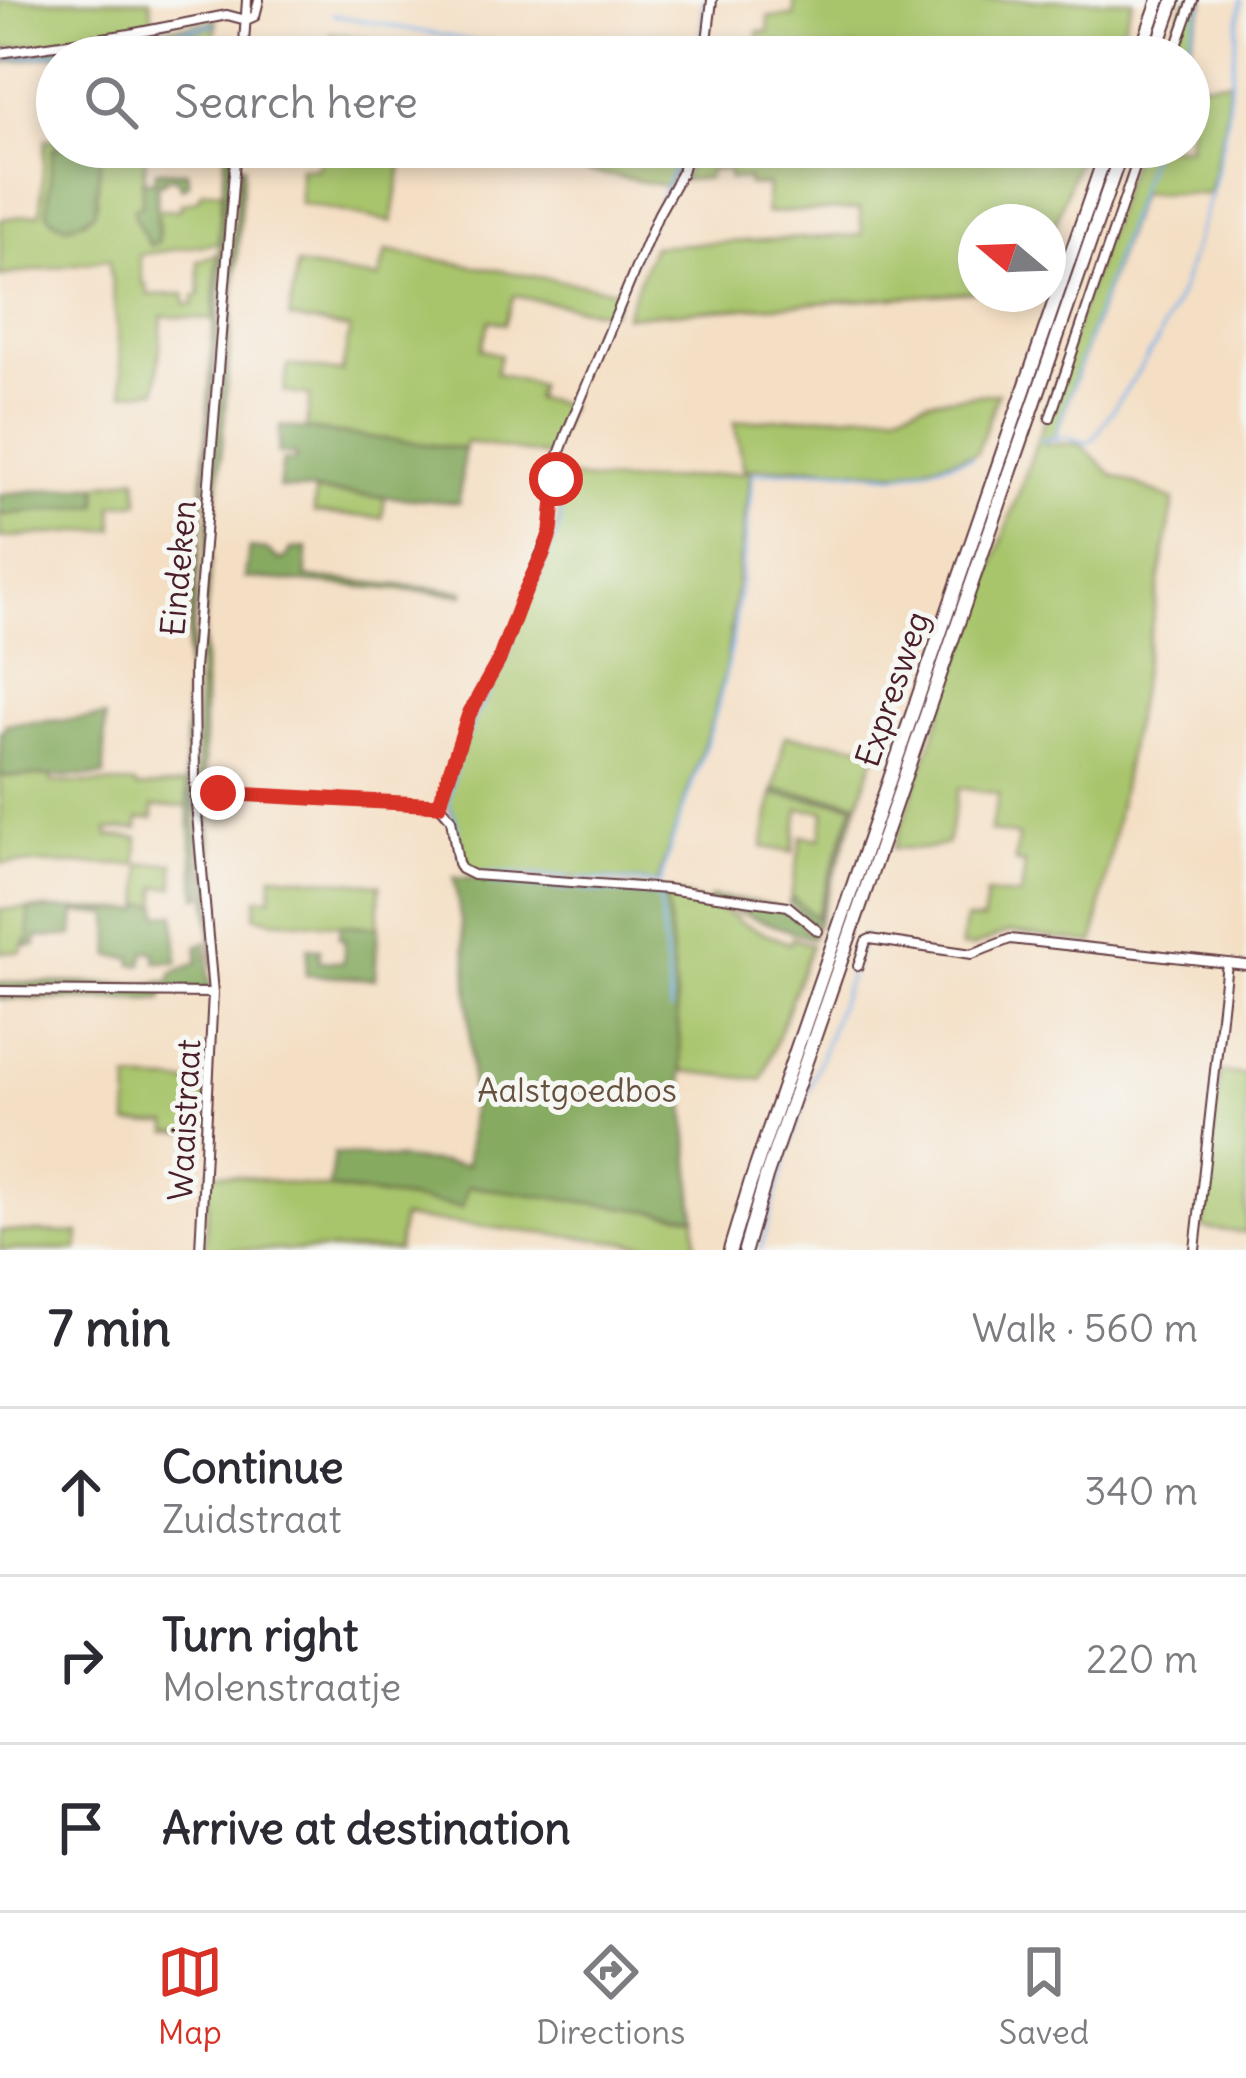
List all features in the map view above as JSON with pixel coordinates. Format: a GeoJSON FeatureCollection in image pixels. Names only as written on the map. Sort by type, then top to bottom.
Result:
{"type":"FeatureCollection","features":[{"type":"Feature","properties":{"kind":"highway"},"geometry":{"type":"LineString","coordinates":[[1146,36],[1159,0]]}},
{"type":"Feature","properties":{"kind":"highway"},"geometry":{"type":"LineString","coordinates":[[1161,36],[1174,0]]}},
{"type":"Feature","properties":{"kind":"highway","name":"Expresweg"},"geometry":{"type":"LineString","coordinates":[[730,1250],[1101,168]]}},
{"type":"Feature","properties":{"kind":"highway","name":"Expresweg"},"geometry":{"type":"LineString","coordinates":[[745,1250],[766,1177],[1116,168]]}},
{"type":"Feature","properties":{"kind":"street"},"geometry":{"type":"LineString","coordinates":[[232,16],[234,0]]}},
{"type":"Feature","properties":{"kind":"street"},"geometry":{"type":"LineString","coordinates":[[244,36],[247,0]]}},
{"type":"Feature","properties":{"kind":"street"},"geometry":{"type":"LineString","coordinates":[[107,36],[232,16],[245,20],[255,16],[259,0]]}},
{"type":"Feature","properties":{"kind":"street"},"geometry":{"type":"LineString","coordinates":[[708,36],[712,0]]}},
{"type":"Feature","properties":{"kind":"street"},"geometry":{"type":"LineString","coordinates":[[1180,36],[1192,0]]}},
{"type":"Feature","properties":{"kind":"street"},"geometry":{"type":"LineString","coordinates":[[0,53],[36,47]]}},
{"type":"Feature","properties":{"kind":"street","name":"Eindeken"},"geometry":{"type":"LineString","coordinates":[[213,993],[193,734],[196,639],[234,168]]}},
{"type":"Feature","properties":{"kind":"street"},"geometry":{"type":"LineString","coordinates":[[439,805],[469,714],[499,660],[551,531],[557,460],[568,430],[658,215],[683,168]]}},
{"type":"Feature","properties":{"kind":"street"},"geometry":{"type":"LineString","coordinates":[[1050,418],[1135,168]]}},
{"type":"Feature","properties":{"kind":"street"},"geometry":{"type":"LineString","coordinates":[[195,792],[439,805],[451,819],[458,862],[468,873],[663,889],[788,906],[818,931]]}},
{"type":"Feature","properties":{"kind":"street"},"geometry":{"type":"LineString","coordinates":[[858,966],[866,941],[973,954],[1010,939],[1246,965]]}},
{"type":"Feature","properties":{"kind":"street"},"geometry":{"type":"LineString","coordinates":[[1195,1250],[1227,963]]}},
{"type":"Feature","properties":{"kind":"street"},"geometry":{"type":"LineString","coordinates":[[0,992],[213,993]]}},
{"type":"Feature","properties":{"kind":"street","name":"Waaistraat"},"geometry":{"type":"LineString","coordinates":[[200,1250],[213,993]]}},
{"type":"Feature","properties":{"kind":"green space"},"geometry":{"type":"Polygon","coordinates":[[[0,0],[150,0],[153,25],[95,36],[36,36],[36,44],[0,49],[0,0]]]}},
{"type":"Feature","properties":{"kind":"green space"},"geometry":{"type":"Polygon","coordinates":[[[794,0],[1133,0],[1120,36],[758,36],[758,32],[768,32],[768,17],[794,16],[794,0]]]}},
{"type":"Feature","properties":{"kind":"green space"},"geometry":{"type":"Polygon","coordinates":[[[1185,0],[1205,0],[1192,36],[1173,36],[1185,0]]]}},
{"type":"Feature","properties":{"kind":"green space"},"geometry":{"type":"Polygon","coordinates":[[[216,20],[216,26],[168,36],[123,36],[216,20]]]}},
{"type":"Feature","properties":{"kind":"green space"},"geometry":{"type":"Polygon","coordinates":[[[216,26],[215,36],[168,36],[216,26]]]}},
{"type":"Feature","properties":{"kind":"green space"},"geometry":{"type":"Polygon","coordinates":[[[36,51],[36,58],[0,63],[0,57],[36,51]]]}},
{"type":"Feature","properties":{"kind":"green space"},"geometry":{"type":"Polygon","coordinates":[[[1230,81],[1209,194],[1139,193],[1055,437],[1047,438],[1045,444],[1080,444],[1113,475],[1174,500],[1094,943],[1009,932],[961,947],[965,920],[983,921],[986,894],[1021,896],[1025,864],[1015,862],[1018,836],[990,831],[999,794],[959,788],[947,844],[929,849],[894,848],[1129,168],[1210,168],[1210,82],[1230,81]]]}},
{"type":"Feature","properties":{"kind":"green space"},"geometry":{"type":"Polygon","coordinates":[[[43,168],[52,168],[51,219],[64,226],[85,221],[95,211],[100,168],[145,168],[142,207],[135,217],[150,246],[158,242],[156,210],[180,210],[181,203],[194,201],[203,191],[222,191],[218,243],[139,255],[148,295],[184,294],[186,305],[194,304],[194,296],[200,295],[198,261],[217,254],[213,320],[162,316],[157,390],[124,393],[109,259],[0,276],[1,219],[40,214],[43,168]]]}},
{"type":"Feature","properties":{"kind":"green space"},"geometry":{"type":"Polygon","coordinates":[[[51,168],[100,168],[95,211],[65,225],[47,213],[51,168]]]}},
{"type":"Feature","properties":{"kind":"green space"},"geometry":{"type":"Polygon","coordinates":[[[225,168],[231,168],[191,655],[191,776],[203,896],[197,897],[185,778],[187,649],[225,168]]]}},
{"type":"Feature","properties":{"kind":"green space"},"geometry":{"type":"Polygon","coordinates":[[[239,168],[244,168],[204,636],[204,788],[197,788],[199,638],[239,168]]]}},
{"type":"Feature","properties":{"kind":"green space"},"geometry":{"type":"Polygon","coordinates":[[[300,168],[401,168],[392,222],[300,203],[300,168]]]}},
{"type":"Feature","properties":{"kind":"green space"},"geometry":{"type":"Polygon","coordinates":[[[571,168],[680,168],[668,186],[571,168]]]}},
{"type":"Feature","properties":{"kind":"green space"},"geometry":{"type":"Polygon","coordinates":[[[687,168],[1075,168],[1062,204],[958,204],[958,293],[625,316],[653,246],[862,235],[860,209],[766,213],[768,185],[729,179],[729,169],[709,170],[708,178],[683,180],[687,168]]]}},
{"type":"Feature","properties":{"kind":"green space"},"geometry":{"type":"Polygon","coordinates":[[[155,172],[187,172],[189,183],[182,188],[176,178],[157,184],[158,243],[150,246],[134,207],[142,206],[142,181],[154,181],[155,172]]]}},
{"type":"Feature","properties":{"kind":"green space"},"geometry":{"type":"Polygon","coordinates":[[[386,251],[621,291],[613,311],[607,313],[514,296],[505,324],[490,320],[481,349],[500,355],[496,373],[538,385],[535,399],[569,404],[549,456],[466,442],[464,449],[306,429],[310,396],[284,392],[288,365],[342,372],[350,329],[289,318],[297,265],[379,279],[386,251]]]}},
{"type":"Feature","properties":{"kind":"green space"},"geometry":{"type":"Polygon","coordinates":[[[998,393],[977,453],[901,473],[814,467],[744,469],[734,422],[899,411],[929,400],[998,393]]]}},
{"type":"Feature","properties":{"kind":"green space"},"geometry":{"type":"Polygon","coordinates":[[[280,426],[464,449],[459,503],[279,488],[283,460],[295,461],[296,455],[278,453],[280,426]]]}},
{"type":"Feature","properties":{"kind":"green space"},"geometry":{"type":"Polygon","coordinates":[[[751,472],[726,667],[657,883],[465,868],[444,795],[466,732],[552,547],[560,474],[628,481],[751,472]]]}},
{"type":"Feature","properties":{"kind":"green space"},"geometry":{"type":"Polygon","coordinates":[[[137,477],[139,502],[113,505],[114,529],[0,538],[0,515],[97,506],[98,485],[137,477]]]}},
{"type":"Feature","properties":{"kind":"green space"},"geometry":{"type":"Polygon","coordinates":[[[98,485],[98,505],[0,515],[0,494],[98,485]]]}},
{"type":"Feature","properties":{"kind":"green space"},"geometry":{"type":"Polygon","coordinates":[[[315,492],[385,498],[382,518],[314,513],[315,492]]]}},
{"type":"Feature","properties":{"kind":"green space"},"geometry":{"type":"Polygon","coordinates":[[[249,548],[267,550],[280,560],[291,549],[307,548],[306,577],[464,591],[464,595],[245,578],[249,548]]]}},
{"type":"Feature","properties":{"kind":"green space"},"geometry":{"type":"Polygon","coordinates":[[[105,717],[104,776],[0,776],[0,731],[6,724],[105,717]]]}},
{"type":"Feature","properties":{"kind":"green space"},"geometry":{"type":"Polygon","coordinates":[[[785,736],[878,747],[859,802],[774,790],[785,736]]]}},
{"type":"Feature","properties":{"kind":"green space"},"geometry":{"type":"Polygon","coordinates":[[[0,776],[51,776],[52,782],[135,784],[136,788],[186,784],[188,806],[153,807],[153,818],[138,819],[138,829],[107,830],[108,836],[138,838],[137,865],[0,863],[0,776]]]}},
{"type":"Feature","properties":{"kind":"green space"},"geometry":{"type":"Polygon","coordinates":[[[774,790],[859,802],[816,928],[789,903],[791,896],[816,918],[854,804],[773,795],[774,790]]]}},
{"type":"Feature","properties":{"kind":"green space"},"geometry":{"type":"Polygon","coordinates":[[[773,795],[854,804],[815,919],[791,896],[802,836],[820,839],[825,811],[799,809],[793,852],[763,847],[773,795]]]}},
{"type":"Feature","properties":{"kind":"green space"},"geometry":{"type":"Polygon","coordinates":[[[208,796],[217,894],[212,895],[217,965],[213,966],[200,802],[208,796]]]}},
{"type":"Feature","properties":{"kind":"green space"},"geometry":{"type":"Polygon","coordinates":[[[174,863],[174,887],[157,887],[157,905],[142,905],[141,864],[174,863]]]}},
{"type":"Feature","properties":{"kind":"green space"},"geometry":{"type":"Polygon","coordinates":[[[272,875],[380,884],[378,927],[255,916],[257,898],[271,898],[272,875]]]}},
{"type":"Feature","properties":{"kind":"green space","name":"Aalstgoedbos"},"geometry":{"type":"Polygon","coordinates":[[[454,877],[666,891],[695,1217],[468,1186],[462,1207],[329,1188],[334,1153],[467,1165],[472,1096],[467,961],[454,877]]]}},
{"type":"Feature","properties":{"kind":"green space"},"geometry":{"type":"Polygon","coordinates":[[[666,891],[790,944],[792,938],[811,945],[762,1080],[682,1071],[666,891]]]}},
{"type":"Feature","properties":{"kind":"green space"},"geometry":{"type":"Polygon","coordinates":[[[710,897],[777,907],[814,933],[812,939],[709,902],[710,897]]]}},
{"type":"Feature","properties":{"kind":"green space"},"geometry":{"type":"Polygon","coordinates":[[[142,905],[158,905],[159,915],[175,914],[178,962],[156,962],[151,951],[145,952],[142,964],[111,956],[110,914],[75,913],[73,935],[36,938],[36,945],[25,946],[28,909],[141,910],[142,905]]]}},
{"type":"Feature","properties":{"kind":"green space"},"geometry":{"type":"Polygon","coordinates":[[[0,909],[28,909],[30,941],[21,952],[0,952],[0,909]]]}},
{"type":"Feature","properties":{"kind":"green space"},"geometry":{"type":"Polygon","coordinates":[[[340,925],[378,927],[375,979],[306,975],[308,948],[320,949],[319,961],[343,962],[345,940],[339,938],[340,925]]]}},
{"type":"Feature","properties":{"kind":"green space"},"geometry":{"type":"Polygon","coordinates":[[[206,943],[210,990],[164,990],[162,1000],[0,999],[0,982],[171,981],[172,973],[197,963],[198,945],[206,943]]]}},
{"type":"Feature","properties":{"kind":"green space"},"geometry":{"type":"Polygon","coordinates":[[[1220,1072],[1246,1075],[1246,1233],[1203,1228],[1220,1072]]]}},
{"type":"Feature","properties":{"kind":"green space"},"geometry":{"type":"Polygon","coordinates":[[[129,1080],[206,1084],[203,1133],[168,1132],[168,1124],[128,1124],[129,1080]]]}},
{"type":"Feature","properties":{"kind":"green space"},"geometry":{"type":"Polygon","coordinates":[[[209,1172],[462,1207],[467,1186],[695,1217],[696,1250],[402,1218],[398,1250],[205,1250],[209,1172]]]}},
{"type":"Feature","properties":{"kind":"green space"},"geometry":{"type":"Polygon","coordinates":[[[0,1231],[79,1233],[78,1250],[0,1250],[0,1231]]]}},
{"type":"Feature","properties":{"kind":"waterway"},"geometry":{"type":"LineString","coordinates":[[701,36],[704,0]]}},
{"type":"Feature","properties":{"kind":"waterway"},"geometry":{"type":"LineString","coordinates":[[1191,36],[1203,0]]}},
{"type":"Feature","properties":{"kind":"waterway"},"geometry":{"type":"LineString","coordinates":[[1041,440],[1093,440],[1156,344],[1181,290],[1213,187],[1241,0]]}},
{"type":"Feature","properties":{"kind":"waterway"},"geometry":{"type":"LineString","coordinates":[[333,15],[446,36]]}},
{"type":"Feature","properties":{"kind":"waterway"},"geometry":{"type":"LineString","coordinates":[[98,35],[167,22]]}},
{"type":"Feature","properties":{"kind":"waterway"},"geometry":{"type":"LineString","coordinates":[[151,36],[214,25]]}},
{"type":"Feature","properties":{"kind":"waterway"},"geometry":{"type":"LineString","coordinates":[[0,59],[36,56]]}},
{"type":"Feature","properties":{"kind":"waterway"},"geometry":{"type":"LineString","coordinates":[[612,309],[674,168]]}},
{"type":"Feature","properties":{"kind":"waterway"},"geometry":{"type":"LineString","coordinates":[[1055,437],[1146,168]]}},
{"type":"Feature","properties":{"kind":"waterway"},"geometry":{"type":"LineString","coordinates":[[660,884],[724,680],[740,592],[753,473],[830,469],[898,475],[972,457]]}},
{"type":"Feature","properties":{"kind":"waterway"},"geometry":{"type":"LineString","coordinates":[[461,857],[456,820],[448,802],[458,760],[504,665],[558,534],[560,482]]}},
{"type":"Feature","properties":{"kind":"waterway"},"geometry":{"type":"LineString","coordinates":[[485,872],[571,877]]}},
{"type":"Feature","properties":{"kind":"waterway"},"geometry":{"type":"LineString","coordinates":[[579,878],[660,884]]}},
{"type":"Feature","properties":{"kind":"waterway"},"geometry":{"type":"LineString","coordinates":[[493,883],[571,889]]}},
{"type":"Feature","properties":{"kind":"waterway"},"geometry":{"type":"LineString","coordinates":[[581,890],[657,895]]}},
{"type":"Feature","properties":{"kind":"waterway"},"geometry":{"type":"LineString","coordinates":[[659,893],[671,1011]]}},
{"type":"Feature","properties":{"kind":"waterway"},"geometry":{"type":"LineString","coordinates":[[760,1250],[793,1136],[864,935]]}},
{"type":"Feature","properties":{"kind":"route"},"geometry":{"type":"LineString","coordinates":[[218,793],[439,805],[469,714],[499,660],[544,552],[554,514],[556,479]]}}]}
